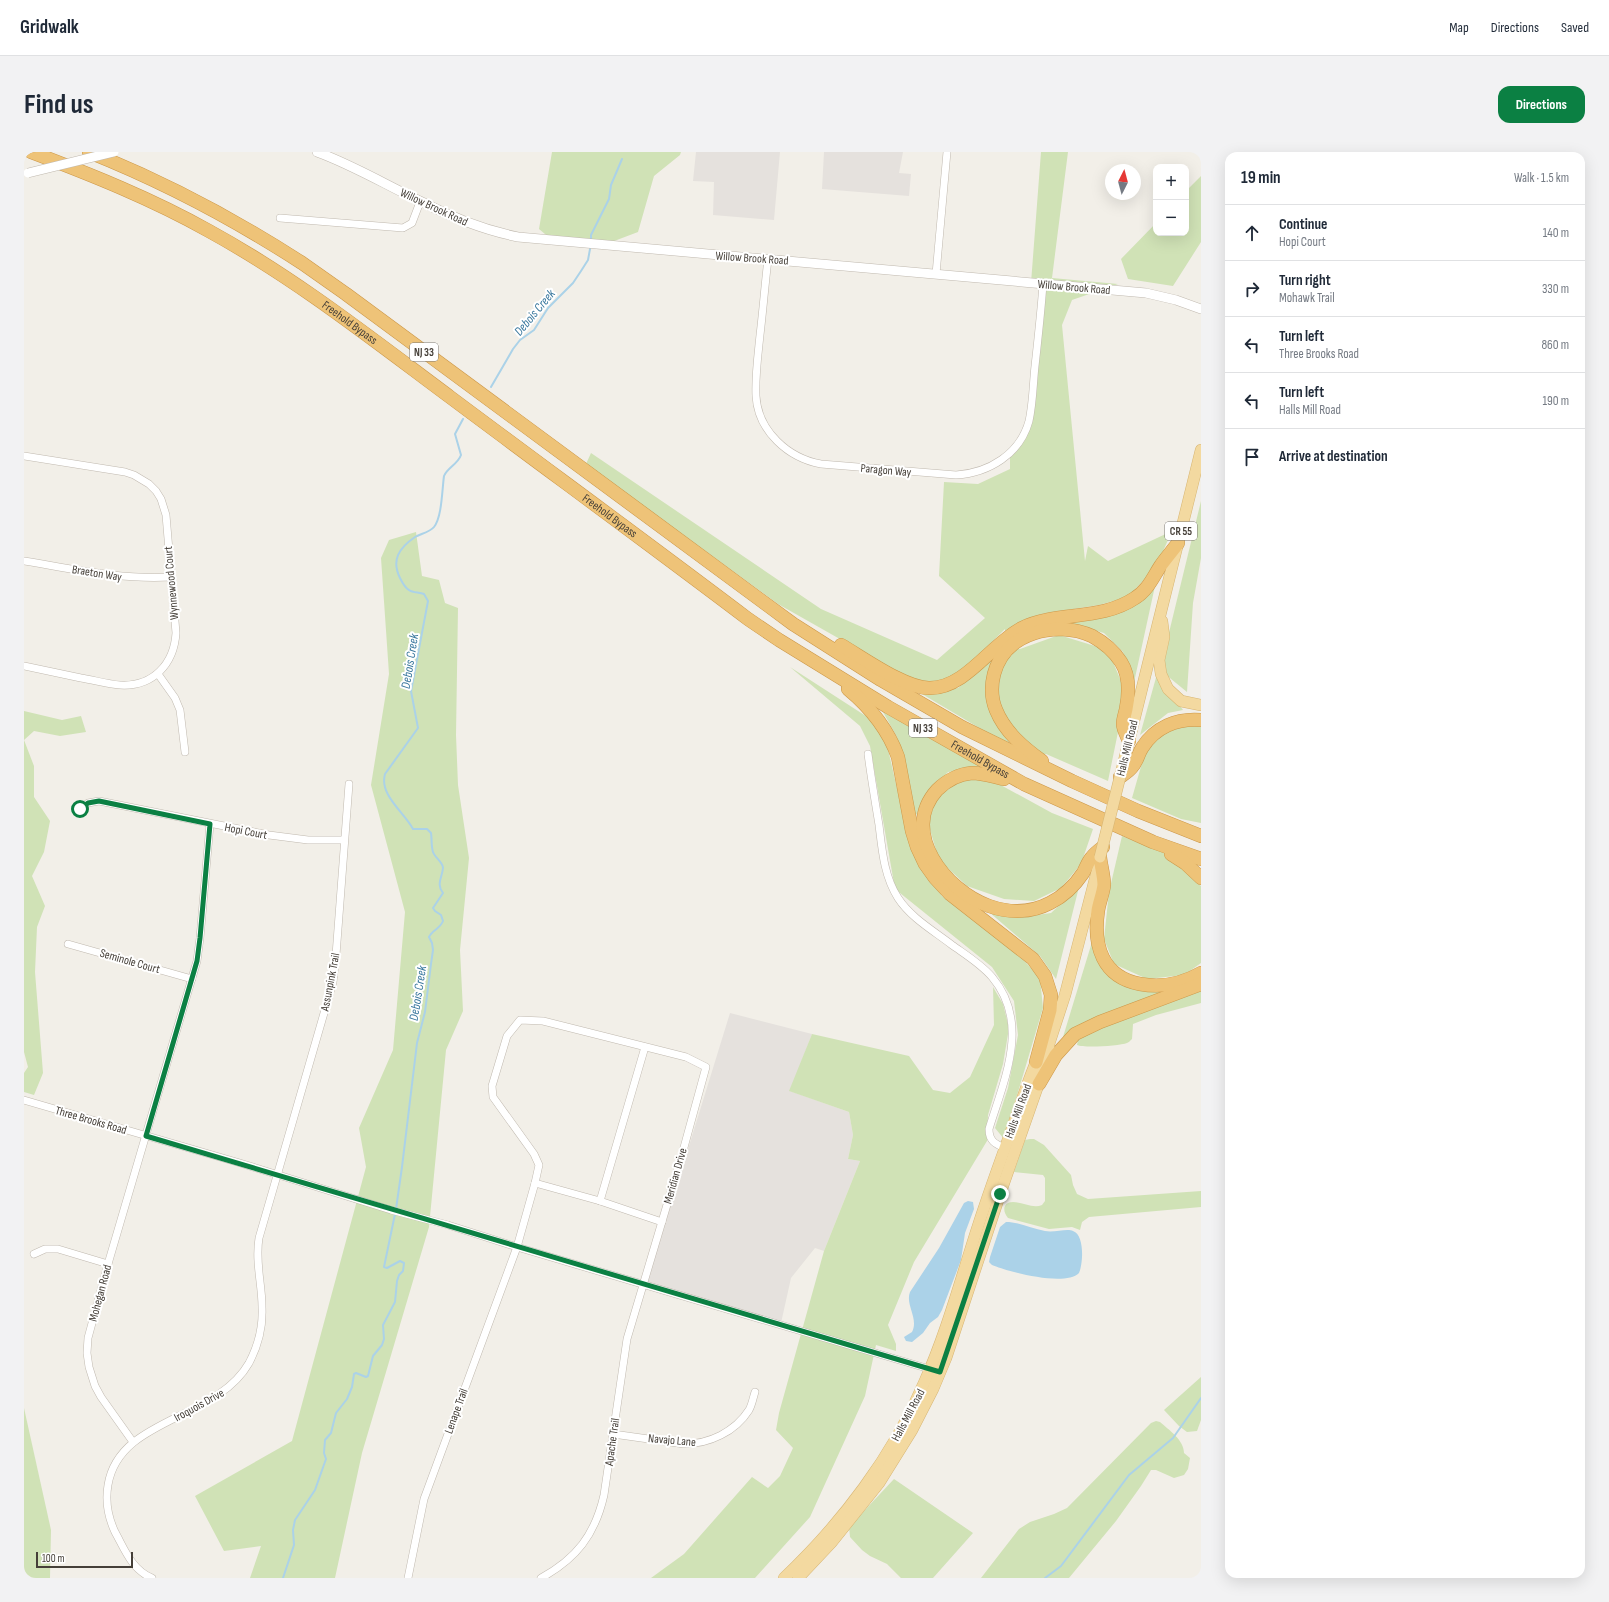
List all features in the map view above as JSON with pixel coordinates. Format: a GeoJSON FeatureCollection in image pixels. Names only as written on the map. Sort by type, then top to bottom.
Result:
{"type":"FeatureCollection","features":[{"type":"Feature","properties":{"kind":"highway","name":"Freehold Bypass"},"geometry":{"type":"LineString","coordinates":[[31,152],[110,183],[183,217],[277,272],[366,335],[748,619],[824,668],[962,750],[1024,784],[1153,842],[1201,859]]}},
{"type":"Feature","properties":{"kind":"highway","name":"Freehold Bypass"},"geometry":{"type":"LineString","coordinates":[[89,152],[161,183],[209,207],[302,263],[583,469],[738,586],[793,624],[898,691],[962,727],[1072,781],[1138,811],[1201,836]]}},
{"type":"Feature","properties":{"kind":"highway"},"geometry":{"type":"LineString","coordinates":[[738,586],[901,680],[914,686],[930,688],[947,685],[961,678],[1006,638],[1024,627],[1042,621],[1108,610],[1130,601],[1148,586],[1178,543]]}},
{"type":"Feature","properties":{"kind":"highway"},"geometry":{"type":"LineString","coordinates":[[1072,781],[1020,743],[1004,724],[995,708],[992,687],[995,671],[1006,651],[1019,641],[1045,630],[1065,629],[1085,633],[1103,643],[1111,650],[1122,663],[1127,680],[1127,697],[1123,725],[1129,741]]}},
{"type":"Feature","properties":{"kind":"highway"},"geometry":{"type":"LineString","coordinates":[[824,668],[878,718],[889,734],[898,757],[912,831],[917,847],[925,864],[935,878],[950,894],[1033,959],[1045,976],[1049,988],[1050,1006],[1036,1062]]}},
{"type":"Feature","properties":{"kind":"highway"},"geometry":{"type":"LineString","coordinates":[[1125,770],[1145,744],[1163,727],[1185,720],[1201,720]]}},
{"type":"Feature","properties":{"kind":"highway"},"geometry":{"type":"LineString","coordinates":[[1024,784],[985,774],[968,774],[952,779],[943,784],[934,793],[925,810],[924,832],[931,856],[945,876],[959,889],[982,904],[1004,910],[1025,910],[1044,906],[1061,897],[1078,880],[1099,853]]}},
{"type":"Feature","properties":{"kind":"highway"},"geometry":{"type":"LineString","coordinates":[[1138,811],[1201,828]]}},
{"type":"Feature","properties":{"kind":"highway"},"geometry":{"type":"LineString","coordinates":[[1153,842],[1185,863],[1201,878]]}},
{"type":"Feature","properties":{"kind":"highway"},"geometry":{"type":"LineString","coordinates":[[1099,853],[1104,884],[1098,910],[1097,934],[1099,950],[1106,964],[1124,978],[1146,985],[1167,985],[1178,983],[1201,973]]}},
{"type":"Feature","properties":{"kind":"highway"},"geometry":{"type":"LineString","coordinates":[[1038,1084],[1056,1055],[1075,1034],[1100,1022],[1201,984]]}},
{"type":"Feature","properties":{"kind":"main road","name":"Halls Mill Road"},"geometry":{"type":"LineString","coordinates":[[784,1578],[824,1536],[871,1476],[935,1371],[954,1332],[1000,1194],[1038,1084],[1050,1054],[1049,1044],[1066,995],[1099,853],[1125,770],[1129,741],[1201,450]]}},
{"type":"Feature","properties":{"kind":"main road"},"geometry":{"type":"LineString","coordinates":[[1161,612],[1164,637],[1159,660],[1161,674],[1168,689],[1181,701],[1201,705]]}},
{"type":"Feature","properties":{"kind":"main road","name":"Halls Mill Road"},"geometry":{"type":"LineString","coordinates":[[798,1578],[831,1543],[887,1471],[912,1430],[935,1371],[957,1292],[1005,1148],[1036,1062],[1041,1051],[1049,1044]]}},
{"type":"Feature","properties":{"kind":"main road"},"geometry":{"type":"LineString","coordinates":[[954,1332],[952,1328],[960,1298],[957,1292]]}},
{"type":"Feature","properties":{"kind":"street"},"geometry":{"type":"LineString","coordinates":[[26,174],[114,152]]}},
{"type":"Feature","properties":{"kind":"street","name":"Willow Brook Road"},"geometry":{"type":"LineString","coordinates":[[317,152],[354,168],[420,202],[474,225],[518,237],[1146,293],[1176,300],[1201,309]]}},
{"type":"Feature","properties":{"kind":"street"},"geometry":{"type":"LineString","coordinates":[[936,274],[948,152]]}},
{"type":"Feature","properties":{"kind":"street"},"geometry":{"type":"LineString","coordinates":[[280,218],[403,228],[412,223],[420,202]]}},
{"type":"Feature","properties":{"kind":"street","name":"Paragon Way"},"geometry":{"type":"LineString","coordinates":[[768,259],[757,367],[756,396],[758,408],[766,426],[782,446],[804,459],[828,464],[956,476],[976,473],[986,469],[1006,456],[1019,442],[1029,419],[1043,284]]}},
{"type":"Feature","properties":{"kind":"street","name":"Wynnewood Court"},"geometry":{"type":"LineString","coordinates":[[24,456],[125,472],[141,478],[156,491],[164,508],[171,577],[175,642],[170,657],[158,674]]}},
{"type":"Feature","properties":{"kind":"street","name":"Braeton Way"},"geometry":{"type":"LineString","coordinates":[[24,561],[126,578],[171,577]]}},
{"type":"Feature","properties":{"kind":"street"},"geometry":{"type":"LineString","coordinates":[[24,666],[122,685],[142,682],[158,674],[175,698],[180,710],[185,752]]}},
{"type":"Feature","properties":{"kind":"street"},"geometry":{"type":"LineString","coordinates":[[868,754],[883,855],[888,878],[894,891],[906,909],[987,971],[998,986],[1007,1003],[1012,1025],[1012,1049],[989,1135],[992,1141],[1005,1148]]}},
{"type":"Feature","properties":{"kind":"street","name":"Assunpink Trail"},"geometry":{"type":"LineString","coordinates":[[278,1175],[333,982],[349,784]]}},
{"type":"Feature","properties":{"kind":"street","name":"Hopi Court"},"geometry":{"type":"LineString","coordinates":[[80,809],[88,803],[99,801],[210,824],[289,838],[344,840]]}},
{"type":"Feature","properties":{"kind":"street","name":"Mohegan Road"},"geometry":{"type":"LineString","coordinates":[[133,1442],[101,1397],[95,1386],[89,1367],[87,1353],[88,1338],[108,1264],[192,979],[200,938],[210,824]]}},
{"type":"Feature","properties":{"kind":"street","name":"Seminole Court"},"geometry":{"type":"LineString","coordinates":[[68,944],[192,979]]}},
{"type":"Feature","properties":{"kind":"street","name":"Lenape Trail"},"geometry":{"type":"LineString","coordinates":[[408,1578],[424,1499],[517,1247],[539,1165],[534,1154],[493,1097],[492,1086],[507,1036],[520,1020],[543,1021],[645,1047]]}},
{"type":"Feature","properties":{"kind":"street"},"geometry":{"type":"LineString","coordinates":[[600,1201],[645,1047]]}},
{"type":"Feature","properties":{"kind":"street","name":"Meridian Drive"},"geometry":{"type":"LineString","coordinates":[[644,1284],[706,1067],[686,1057],[645,1047]]}},
{"type":"Feature","properties":{"kind":"street","name":"Three Brooks Road"},"geometry":{"type":"LineString","coordinates":[[24,1100],[935,1371]]}},
{"type":"Feature","properties":{"kind":"street","name":"Iroquois Drive"},"geometry":{"type":"LineString","coordinates":[[152,1578],[141,1573],[132,1564],[111,1524],[107,1509],[107,1491],[111,1473],[122,1454],[133,1442],[146,1433],[219,1395],[239,1377],[248,1363],[258,1340],[262,1320],[257,1249],[278,1175]]}},
{"type":"Feature","properties":{"kind":"street"},"geometry":{"type":"LineString","coordinates":[[535,1183],[600,1201],[662,1222]]}},
{"type":"Feature","properties":{"kind":"street"},"geometry":{"type":"LineString","coordinates":[[34,1254],[45,1249],[58,1249],[108,1264]]}},
{"type":"Feature","properties":{"kind":"street","name":"Apache Trail"},"geometry":{"type":"LineString","coordinates":[[541,1578],[559,1567],[575,1554],[593,1529],[602,1506],[626,1344],[644,1284]]}},
{"type":"Feature","properties":{"kind":"street","name":"Navajo Lane"},"geometry":{"type":"LineString","coordinates":[[613,1434],[684,1444],[708,1441],[726,1432],[745,1415],[749,1409],[755,1392]]}},
{"type":"Feature","properties":{"kind":"shaded area"},"geometry":{"type":"Polygon","coordinates":[[[696,152],[780,152],[774,220],[713,215],[714,182],[693,181],[696,152]]]}},
{"type":"Feature","properties":{"kind":"shaded area"},"geometry":{"type":"Polygon","coordinates":[[[824,152],[903,152],[899,173],[911,174],[909,196],[822,189],[824,152]]]}},
{"type":"Feature","properties":{"kind":"shaded area"},"geometry":{"type":"Polygon","coordinates":[[[730,1013],[812,1034],[790,1091],[849,1112],[853,1135],[848,1159],[860,1161],[824,1251],[815,1248],[791,1278],[781,1323],[647,1282],[730,1013]]]}},
{"type":"Feature","properties":{"kind":"green space"},"geometry":{"type":"Polygon","coordinates":[[[552,152],[681,152],[680,155],[654,176],[638,232],[601,246],[557,244],[539,229],[552,152]]]}},
{"type":"Feature","properties":{"kind":"green space"},"geometry":{"type":"Polygon","coordinates":[[[1041,152],[1068,152],[1052,278],[1118,284],[1072,300],[1062,325],[1085,561],[1088,546],[1108,561],[1172,531],[1156,567],[1128,597],[1099,605],[1042,614],[1005,633],[1005,629],[962,672],[935,683],[914,681],[778,604],[586,464],[591,453],[821,609],[937,660],[985,618],[939,576],[944,482],[978,484],[1010,469],[1010,453],[1030,419],[1045,285],[1031,283],[1041,152]]]}},
{"type":"Feature","properties":{"kind":"green space"},"geometry":{"type":"Polygon","coordinates":[[[1201,176],[1201,242],[1173,286],[1128,279],[1121,259],[1153,226],[1153,236],[1189,236],[1189,188],[1201,176]]]}},
{"type":"Feature","properties":{"kind":"green space"},"geometry":{"type":"Polygon","coordinates":[[[1201,501],[1201,558],[1193,603],[1187,692],[1165,674],[1165,649],[1201,501]]]}},
{"type":"Feature","properties":{"kind":"green space"},"geometry":{"type":"Polygon","coordinates":[[[416,532],[422,576],[439,580],[445,603],[458,608],[456,735],[458,785],[469,858],[460,950],[463,1011],[446,1050],[429,1227],[362,1453],[335,1578],[250,1578],[261,1546],[224,1551],[195,1496],[292,1441],[366,1167],[359,1128],[393,1050],[405,912],[371,785],[389,674],[381,558],[389,540],[416,532]]]}},
{"type":"Feature","properties":{"kind":"green space"},"geometry":{"type":"Polygon","coordinates":[[[1155,586],[1133,687],[1123,652],[1104,633],[1062,621],[1155,586]]]}},
{"type":"Feature","properties":{"kind":"green space"},"geometry":{"type":"Polygon","coordinates":[[[1059,635],[1108,650],[1126,693],[1108,781],[1046,754],[1041,755],[1009,724],[996,696],[996,681],[1013,648],[1020,649],[1059,635]]]}},
{"type":"Feature","properties":{"kind":"green space"},"geometry":{"type":"Polygon","coordinates":[[[994,655],[998,724],[1013,748],[917,691],[958,688],[994,655]]]}},
{"type":"Feature","properties":{"kind":"green space"},"geometry":{"type":"Polygon","coordinates":[[[790,667],[872,720],[887,745],[914,855],[942,896],[1012,947],[1040,978],[1043,1008],[1004,1139],[995,1128],[1008,1088],[1018,1035],[1014,1001],[992,967],[895,889],[870,746],[860,726],[790,667]]]}},
{"type":"Feature","properties":{"kind":"green space"},"geometry":{"type":"Polygon","coordinates":[[[1157,674],[1183,710],[1168,713],[1140,735],[1157,674]]]}},
{"type":"Feature","properties":{"kind":"green space"},"geometry":{"type":"Polygon","coordinates":[[[24,711],[62,720],[81,716],[86,732],[60,736],[34,731],[24,740],[24,711]]]}},
{"type":"Feature","properties":{"kind":"green space"},"geometry":{"type":"Polygon","coordinates":[[[883,712],[986,768],[948,772],[924,798],[914,820],[897,737],[883,712]]]}},
{"type":"Feature","properties":{"kind":"green space"},"geometry":{"type":"Polygon","coordinates":[[[1201,724],[1201,823],[1181,819],[1132,798],[1144,756],[1152,743],[1168,729],[1201,724]]]}},
{"type":"Feature","properties":{"kind":"green space"},"geometry":{"type":"Polygon","coordinates":[[[24,740],[34,766],[34,797],[50,821],[44,852],[32,876],[45,906],[37,927],[35,972],[43,1073],[34,1095],[24,1092],[24,1073],[28,1067],[24,1052],[24,740]]]}},
{"type":"Feature","properties":{"kind":"green space"},"geometry":{"type":"Polygon","coordinates":[[[971,778],[988,778],[1052,813],[1093,829],[1081,864],[1061,888],[1034,901],[1004,899],[967,886],[939,860],[928,823],[937,796],[950,783],[971,778]]]}},
{"type":"Feature","properties":{"kind":"green space"},"geometry":{"type":"Polygon","coordinates":[[[1122,836],[1167,854],[1201,886],[1201,963],[1184,975],[1147,979],[1114,964],[1104,939],[1109,892],[1122,836]]]}},
{"type":"Feature","properties":{"kind":"green space"},"geometry":{"type":"Polygon","coordinates":[[[1079,887],[1056,979],[1040,956],[989,912],[1023,917],[1051,913],[1079,887]]]}},
{"type":"Feature","properties":{"kind":"green space"},"geometry":{"type":"Polygon","coordinates":[[[1092,942],[1119,983],[1172,990],[1063,1037],[1092,942]]]}},
{"type":"Feature","properties":{"kind":"green space"},"geometry":{"type":"Polygon","coordinates":[[[993,987],[1003,1004],[1009,1028],[1003,1064],[988,1115],[987,1141],[914,1262],[888,1325],[896,1344],[896,1351],[876,1345],[865,1396],[810,1517],[755,1578],[651,1578],[684,1554],[752,1477],[768,1488],[780,1476],[793,1448],[776,1430],[779,1413],[824,1251],[860,1161],[848,1159],[853,1135],[849,1112],[789,1091],[812,1034],[909,1056],[933,1090],[950,1093],[970,1077],[994,1025],[993,987]]]}},
{"type":"Feature","properties":{"kind":"green space"},"geometry":{"type":"Polygon","coordinates":[[[1201,987],[1201,1003],[1156,1015],[1133,1024],[1132,1039],[1127,1043],[1102,1046],[1077,1045],[1078,1039],[1084,1033],[1201,987]]]}},
{"type":"Feature","properties":{"kind":"green space"},"geometry":{"type":"Polygon","coordinates":[[[1034,1139],[1044,1145],[1071,1175],[1077,1194],[1088,1199],[1201,1191],[1201,1207],[1089,1217],[1082,1222],[1080,1230],[1072,1227],[1049,1229],[1008,1218],[1004,1207],[1010,1202],[1039,1206],[1045,1201],[1045,1178],[1043,1175],[1014,1172],[1025,1140],[1034,1139]]]}},
{"type":"Feature","properties":{"kind":"green space"},"geometry":{"type":"Polygon","coordinates":[[[1201,1377],[1201,1420],[1197,1431],[1187,1432],[1164,1410],[1201,1377]]]}},
{"type":"Feature","properties":{"kind":"green space"},"geometry":{"type":"Polygon","coordinates":[[[24,1408],[51,1530],[50,1578],[26,1578],[24,1570],[24,1408]]]}},
{"type":"Feature","properties":{"kind":"green space"},"geometry":{"type":"Polygon","coordinates":[[[1156,1421],[1160,1422],[1179,1440],[1182,1444],[1184,1453],[1190,1458],[1188,1469],[1184,1475],[1174,1478],[1156,1470],[1151,1470],[1116,1521],[1069,1578],[981,1578],[1019,1529],[1030,1522],[1067,1508],[1151,1423],[1156,1421]]]}},
{"type":"Feature","properties":{"kind":"green space"},"geometry":{"type":"Polygon","coordinates":[[[894,1479],[973,1533],[933,1578],[901,1578],[887,1564],[870,1556],[862,1550],[850,1537],[849,1527],[894,1479]]]}},
{"type":"Feature","properties":{"kind":"water"},"geometry":{"type":"Polygon","coordinates":[[[968,1201],[973,1202],[974,1209],[965,1233],[961,1260],[942,1310],[938,1317],[930,1323],[923,1333],[912,1342],[906,1341],[904,1337],[912,1332],[914,1327],[909,1302],[910,1292],[939,1248],[964,1203],[968,1201]]]}},
{"type":"Feature","properties":{"kind":"water"},"geometry":{"type":"Polygon","coordinates":[[[1006,1222],[1016,1223],[1045,1231],[1073,1231],[1080,1238],[1082,1250],[1079,1273],[1072,1277],[1062,1279],[1037,1277],[992,1265],[989,1262],[990,1257],[1000,1227],[1006,1222]]]}},
{"type":"Feature","properties":{"kind":"waterway","name":"Debois Creek"},"geometry":{"type":"LineString","coordinates":[[591,239],[591,235],[609,199],[611,185],[622,159]]}},
{"type":"Feature","properties":{"kind":"waterway","name":"Debois Creek"},"geometry":{"type":"LineString","coordinates":[[491,387],[513,349],[520,340],[534,330],[548,308],[573,283],[588,260],[590,249]]}},
{"type":"Feature","properties":{"kind":"waterway","name":"Debois Creek"},"geometry":{"type":"LineString","coordinates":[[396,1209],[417,1043],[425,1012],[433,950],[429,937],[443,921],[441,915],[433,908],[443,893],[440,887],[443,866],[433,852],[431,833],[427,829],[413,829],[393,803],[384,782],[385,774],[418,728],[411,691],[428,601],[424,594],[411,591],[405,586],[397,572],[396,566],[398,555],[409,541],[428,532],[437,523],[445,473],[458,461],[461,455],[455,434],[463,419]]}},
{"type":"Feature","properties":{"kind":"waterway","name":"Debois Creek"},"geometry":{"type":"LineString","coordinates":[[283,1578],[294,1545],[293,1530],[295,1520],[315,1490],[326,1459],[324,1453],[325,1440],[331,1433],[336,1413],[347,1399],[352,1387],[354,1374],[356,1373],[366,1377],[368,1376],[373,1356],[382,1345],[384,1339],[383,1325],[395,1302],[397,1281],[399,1275],[403,1271],[404,1263],[400,1261],[387,1268],[384,1267],[395,1214]]}},
{"type":"Feature","properties":{"kind":"waterway"},"geometry":{"type":"LineString","coordinates":[[1045,1578],[1061,1566],[1129,1475],[1173,1438],[1201,1398]]}},
{"type":"Feature","properties":{"kind":"route"},"geometry":{"type":"LineString","coordinates":[[80,809],[88,803],[99,801],[210,824],[197,961],[146,1136],[940,1372],[946,1358],[1000,1194]]}}]}
